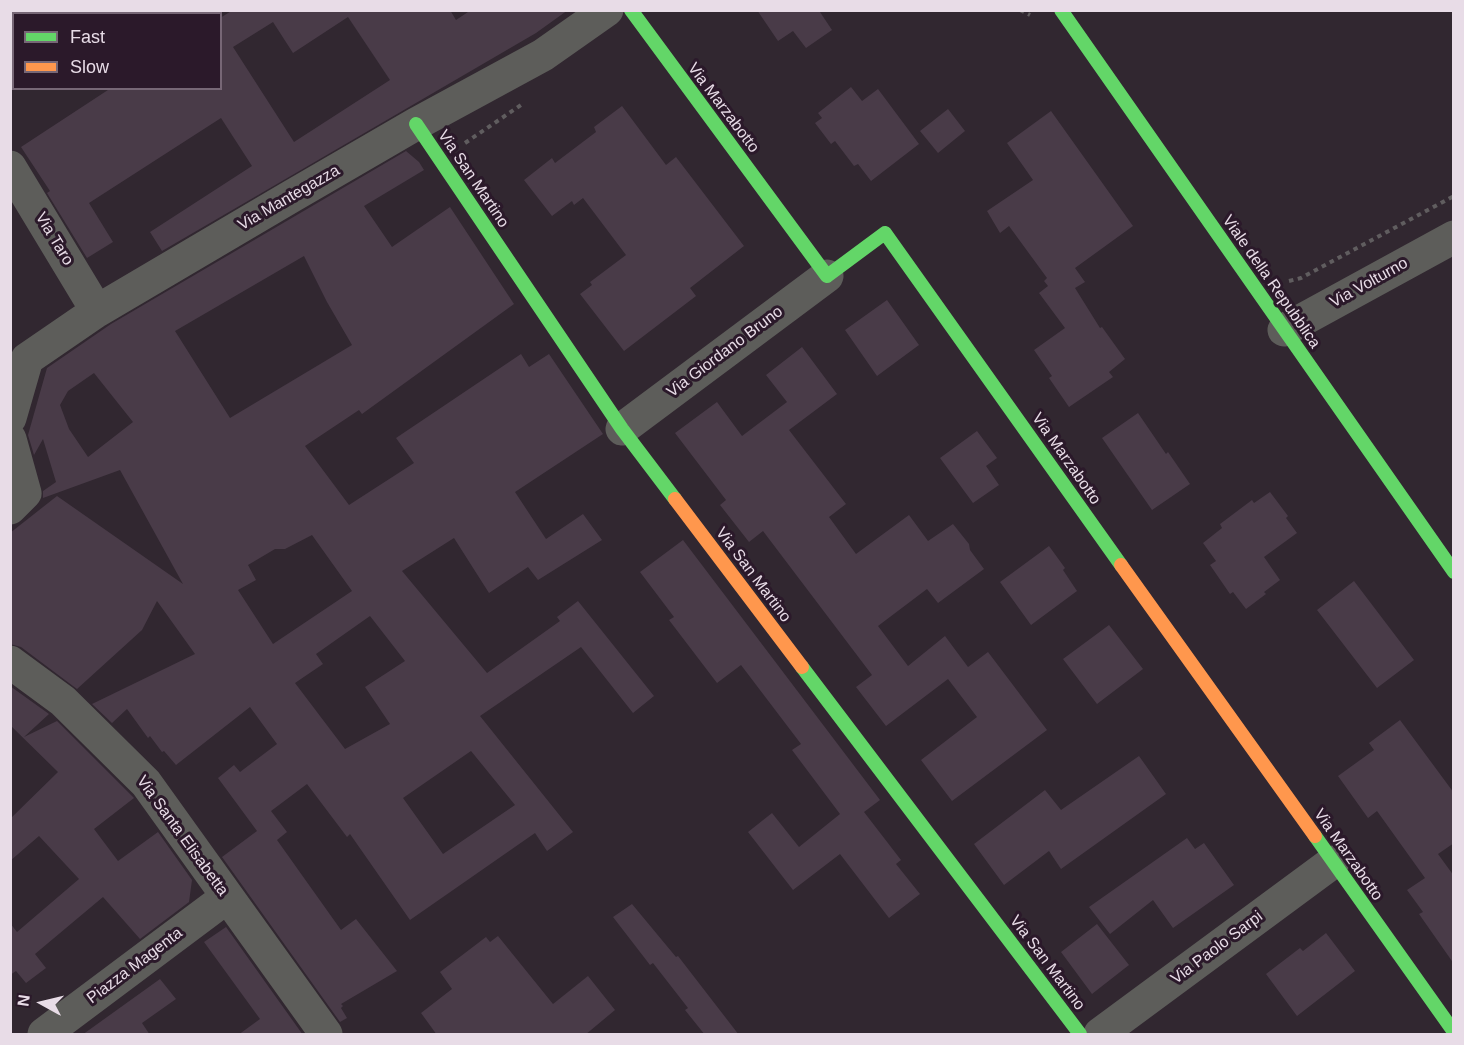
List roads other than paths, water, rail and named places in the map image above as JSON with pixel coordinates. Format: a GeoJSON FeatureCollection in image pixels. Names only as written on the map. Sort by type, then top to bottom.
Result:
{"type":"FeatureCollection","features":[{"type":"Feature","properties":{"kind":"street","name":"Via Mantegazza"},"geometry":{"type":"LineString","coordinates":[[13,399],[27,358],[96,311],[416,124],[543,55],[607,10]]}},
{"type":"Feature","properties":{"kind":"street","name":"Via Marzabotto"},"geometry":{"type":"LineString","coordinates":[[631,10],[827,276],[885,233],[1454,1032]]}},
{"type":"Feature","properties":{"kind":"street","name":"Viale della Repubblica"},"geometry":{"type":"LineString","coordinates":[[1061,10],[1454,572]]}},
{"type":"Feature","properties":{"kind":"street","name":"Via San Martino"},"geometry":{"type":"LineString","coordinates":[[416,124],[622,429],[1080,1035]]}},
{"type":"Feature","properties":{"kind":"street","name":"Via Taro"},"geometry":{"type":"LineString","coordinates":[[10,167],[96,311]]}},
{"type":"Feature","properties":{"kind":"street","name":"Via Volturno"},"geometry":{"type":"LineString","coordinates":[[1284,330],[1454,237]]}},
{"type":"Feature","properties":{"kind":"street","name":"Via Giordano Bruno"},"geometry":{"type":"LineString","coordinates":[[622,429],[827,276]]}},
{"type":"Feature","properties":{"kind":"street"},"geometry":{"type":"LineString","coordinates":[[10,439],[25,494],[10,508]]}},
{"type":"Feature","properties":{"kind":"street","name":"Via Santa Elisabetta"},"geometry":{"type":"LineString","coordinates":[[10,662],[63,701],[146,783],[326,1035]]}},
{"type":"Feature","properties":{"kind":"street","name":"Via Paolo Sarpi"},"geometry":{"type":"LineString","coordinates":[[1100,1035],[1333,862]]}},
{"type":"Feature","properties":{"kind":"street","name":"Piazza Magenta"},"geometry":{"type":"LineString","coordinates":[[44,1035],[227,897]]}}]}
